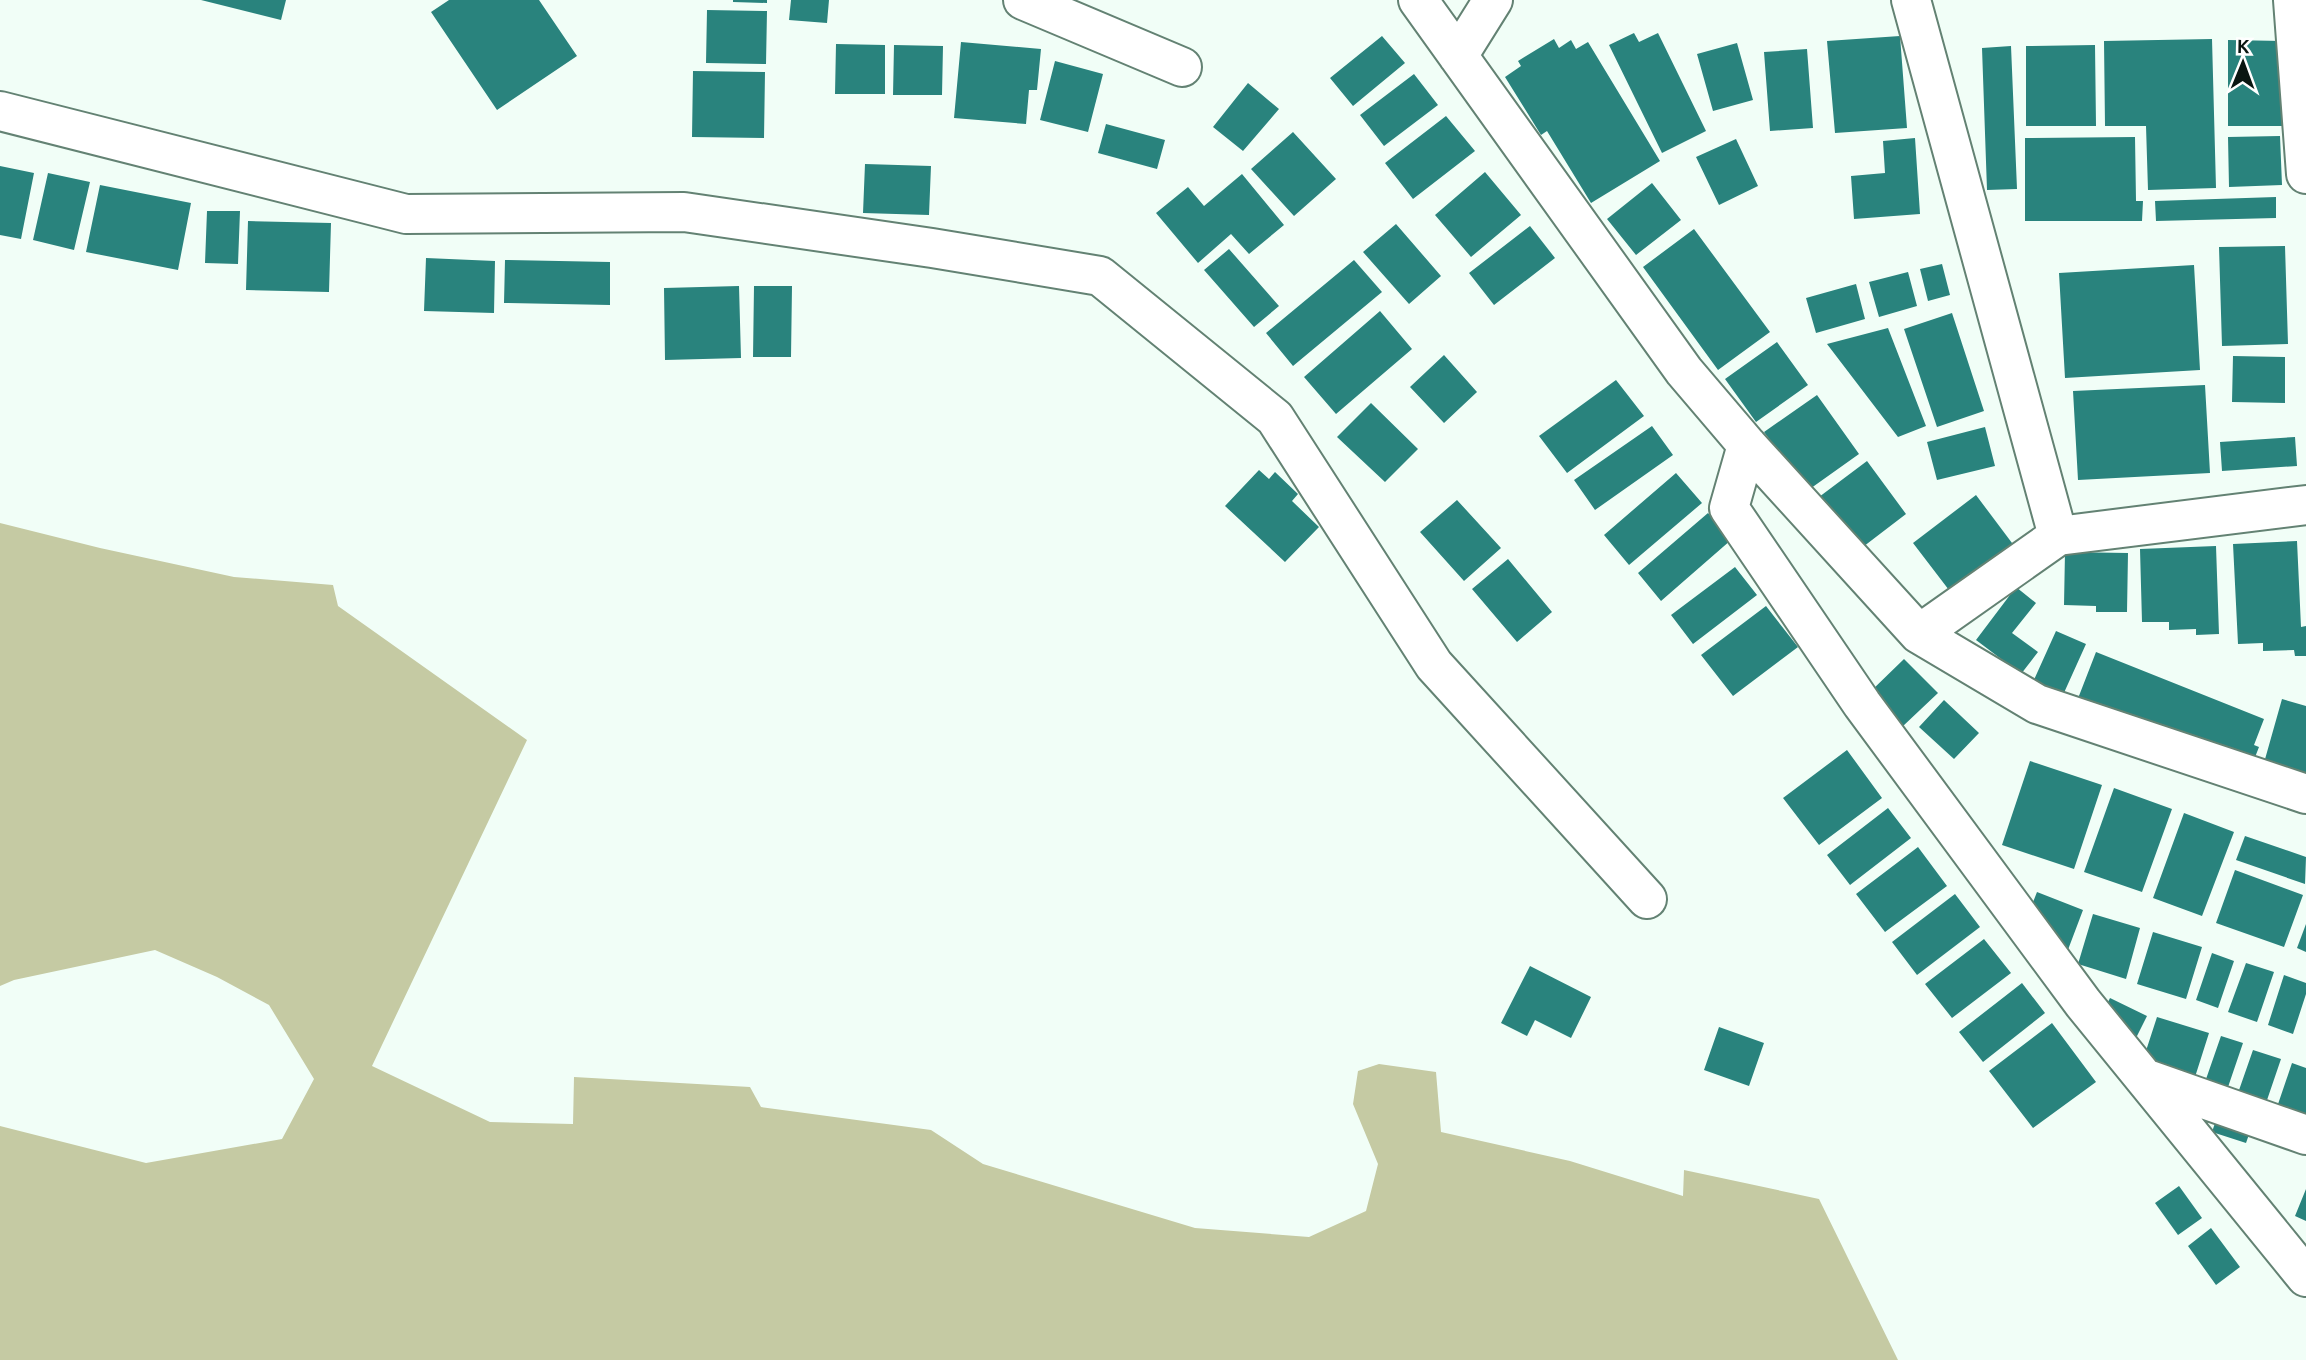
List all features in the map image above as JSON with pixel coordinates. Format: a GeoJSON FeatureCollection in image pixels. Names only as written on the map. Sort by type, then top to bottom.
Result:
{"type":"FeatureCollection","features":[{"type":"Feature","properties":{"kind":"street"},"geometry":{"type":"LineString","coordinates":[[1023,0],[1182,67]]}},
{"type":"Feature","properties":{"kind":"street"},"geometry":{"type":"LineString","coordinates":[[1418,0],[1685,371],[1747,445],[1919,634],[2037,704],[2306,794]]}},
{"type":"Feature","properties":{"kind":"street"},"geometry":{"type":"LineString","coordinates":[[1458,56],[1493,0]]}},
{"type":"Feature","properties":{"kind":"street"},"geometry":{"type":"LineString","coordinates":[[1910,0],[2058,536]]}},
{"type":"Feature","properties":{"kind":"street"},"geometry":{"type":"LineString","coordinates":[[2293,0],[2306,174]]}},
{"type":"Feature","properties":{"kind":"street"},"geometry":{"type":"LineString","coordinates":[[0,111],[405,214],[684,212],[932,248],[1100,276],[1275,418],[1434,665],[1647,899]]}},
{"type":"Feature","properties":{"kind":"street"},"geometry":{"type":"LineString","coordinates":[[1747,445],[1729,508],[1862,704],[2083,1003],[2306,1277]]}},
{"type":"Feature","properties":{"kind":"street"},"geometry":{"type":"LineString","coordinates":[[1919,634],[2058,536],[2306,505]]}},
{"type":"Feature","properties":{"kind":"street"},"geometry":{"type":"LineString","coordinates":[[2144,1078],[2306,1135]]}},
{"type":"Feature","properties":{"kind":"green space"},"geometry":{"type":"Polygon","coordinates":[[[0,523],[234,577],[333,585],[338,606],[527,740],[372,1066],[490,1122],[573,1124],[574,1077],[750,1087],[761,1107],[931,1130],[983,1164],[1195,1228],[1309,1237],[1366,1211],[1378,1164],[1353,1104],[1358,1071],[1379,1064],[1436,1072],[1441,1132],[1570,1161],[1683,1196],[1684,1170],[1819,1199],[1898,1360],[0,1360],[0,1126],[146,1163],[282,1139],[314,1079],[269,1005],[217,977],[155,950],[14,980],[0,986],[0,523]]]}},
{"type":"Feature","properties":{"kind":"building"},"geometry":{"type":"Polygon","coordinates":[[[201,0],[286,0],[281,20],[201,0]]]}},
{"type":"Feature","properties":{"kind":"building"},"geometry":{"type":"Polygon","coordinates":[[[449,0],[539,0],[577,56],[497,110],[431,12],[449,0]]]}},
{"type":"Feature","properties":{"kind":"building"},"geometry":{"type":"Polygon","coordinates":[[[767,0],[767,3],[733,2],[767,0]]]}},
{"type":"Feature","properties":{"kind":"building"},"geometry":{"type":"Polygon","coordinates":[[[791,0],[829,0],[827,23],[789,20],[791,0]]]}},
{"type":"Feature","properties":{"kind":"building"},"geometry":{"type":"Polygon","coordinates":[[[707,10],[767,11],[766,64],[706,63],[707,10]]]}},
{"type":"Feature","properties":{"kind":"building"},"geometry":{"type":"Polygon","coordinates":[[[1634,33],[1639,42],[1658,33],[1706,131],[1662,153],[1609,45],[1634,33]]]}},
{"type":"Feature","properties":{"kind":"building"},"geometry":{"type":"Polygon","coordinates":[[[1382,36],[1405,63],[1353,106],[1330,78],[1382,36]]]}},
{"type":"Feature","properties":{"kind":"building"},"geometry":{"type":"Polygon","coordinates":[[[1900,36],[1907,128],[1835,133],[1827,41],[1900,36]]]}},
{"type":"Feature","properties":{"kind":"building"},"geometry":{"type":"Polygon","coordinates":[[[1554,39],[1559,48],[1571,40],[1576,49],[1588,42],[1660,161],[1591,203],[1547,131],[1541,135],[1505,77],[1521,66],[1518,61],[1554,39]]]}},
{"type":"Feature","properties":{"kind":"building"},"geometry":{"type":"Polygon","coordinates":[[[2212,39],[2216,188],[2148,190],[2146,126],[2105,126],[2104,41],[2212,39]]]}},
{"type":"Feature","properties":{"kind":"building"},"geometry":{"type":"Polygon","coordinates":[[[2228,40],[2283,41],[2282,126],[2228,126],[2228,40]]]}},
{"type":"Feature","properties":{"kind":"building"},"geometry":{"type":"Polygon","coordinates":[[[961,42],[1041,49],[1037,90],[1029,90],[1026,124],[954,118],[961,42]]]}},
{"type":"Feature","properties":{"kind":"building"},"geometry":{"type":"Polygon","coordinates":[[[1737,43],[1753,100],[1713,111],[1697,54],[1737,43]]]}},
{"type":"Feature","properties":{"kind":"building"},"geometry":{"type":"Polygon","coordinates":[[[836,44],[885,45],[885,94],[835,94],[836,44]]]}},
{"type":"Feature","properties":{"kind":"building"},"geometry":{"type":"Polygon","coordinates":[[[894,45],[943,46],[942,95],[893,95],[894,45]]]}},
{"type":"Feature","properties":{"kind":"building"},"geometry":{"type":"Polygon","coordinates":[[[2095,45],[2096,126],[2026,126],[2026,46],[2095,45]]]}},
{"type":"Feature","properties":{"kind":"building"},"geometry":{"type":"Polygon","coordinates":[[[2011,46],[2017,189],[1987,190],[1982,48],[2011,46]]]}},
{"type":"Feature","properties":{"kind":"building"},"geometry":{"type":"Polygon","coordinates":[[[1807,49],[1813,128],[1770,131],[1764,52],[1807,49]]]}},
{"type":"Feature","properties":{"kind":"building"},"geometry":{"type":"Polygon","coordinates":[[[1055,61],[1103,74],[1088,132],[1040,120],[1055,61]]]}},
{"type":"Feature","properties":{"kind":"building"},"geometry":{"type":"Polygon","coordinates":[[[693,71],[765,72],[764,138],[692,137],[693,71]]]}},
{"type":"Feature","properties":{"kind":"building"},"geometry":{"type":"Polygon","coordinates":[[[1414,74],[1438,105],[1384,146],[1360,115],[1414,74]]]}},
{"type":"Feature","properties":{"kind":"building"},"geometry":{"type":"Polygon","coordinates":[[[1248,83],[1279,109],[1243,151],[1213,127],[1248,83]]]}},
{"type":"Feature","properties":{"kind":"building"},"geometry":{"type":"Polygon","coordinates":[[[1446,116],[1475,151],[1413,199],[1385,163],[1446,116]]]}},
{"type":"Feature","properties":{"kind":"building"},"geometry":{"type":"Polygon","coordinates":[[[1106,124],[1165,140],[1157,169],[1098,153],[1106,124]]]}},
{"type":"Feature","properties":{"kind":"building"},"geometry":{"type":"Polygon","coordinates":[[[1293,132],[1336,179],[1294,216],[1251,169],[1293,132]]]}},
{"type":"Feature","properties":{"kind":"building"},"geometry":{"type":"Polygon","coordinates":[[[2280,136],[2282,185],[2229,187],[2228,137],[2280,136]]]}},
{"type":"Feature","properties":{"kind":"building"},"geometry":{"type":"Polygon","coordinates":[[[2135,137],[2136,201],[2143,201],[2142,221],[2025,221],[2025,138],[2135,137]]]}},
{"type":"Feature","properties":{"kind":"building"},"geometry":{"type":"Polygon","coordinates":[[[1915,138],[1920,214],[1854,219],[1851,176],[1885,173],[1883,141],[1915,138]]]}},
{"type":"Feature","properties":{"kind":"building"},"geometry":{"type":"Polygon","coordinates":[[[1736,139],[1758,186],[1719,205],[1696,157],[1736,139]]]}},
{"type":"Feature","properties":{"kind":"building"},"geometry":{"type":"Polygon","coordinates":[[[865,164],[931,166],[929,215],[863,213],[865,164]]]}},
{"type":"Feature","properties":{"kind":"building"},"geometry":{"type":"Polygon","coordinates":[[[0,166],[34,173],[21,239],[0,235],[0,166]]]}},
{"type":"Feature","properties":{"kind":"building"},"geometry":{"type":"Polygon","coordinates":[[[1485,172],[1521,215],[1471,257],[1435,215],[1485,172]]]}},
{"type":"Feature","properties":{"kind":"building"},"geometry":{"type":"Polygon","coordinates":[[[48,173],[90,182],[74,250],[33,240],[48,173]]]}},
{"type":"Feature","properties":{"kind":"building"},"geometry":{"type":"Polygon","coordinates":[[[1242,174],[1284,225],[1249,254],[1231,234],[1198,263],[1156,213],[1188,187],[1204,206],[1242,174]]]}},
{"type":"Feature","properties":{"kind":"building"},"geometry":{"type":"Polygon","coordinates":[[[1652,183],[1681,220],[1636,255],[1607,219],[1652,183]]]}},
{"type":"Feature","properties":{"kind":"building"},"geometry":{"type":"Polygon","coordinates":[[[100,185],[191,203],[178,270],[86,252],[100,185]]]}},
{"type":"Feature","properties":{"kind":"building"},"geometry":{"type":"Polygon","coordinates":[[[2276,197],[2276,218],[2156,221],[2155,201],[2276,197]]]}},
{"type":"Feature","properties":{"kind":"building"},"geometry":{"type":"Polygon","coordinates":[[[207,211],[240,211],[238,264],[205,263],[207,211]]]}},
{"type":"Feature","properties":{"kind":"building"},"geometry":{"type":"Polygon","coordinates":[[[248,221],[331,223],[329,292],[246,290],[248,221]]]}},
{"type":"Feature","properties":{"kind":"building"},"geometry":{"type":"Polygon","coordinates":[[[1396,224],[1441,276],[1409,304],[1363,252],[1396,224]]]}},
{"type":"Feature","properties":{"kind":"building"},"geometry":{"type":"Polygon","coordinates":[[[1530,226],[1555,258],[1494,305],[1469,273],[1530,226]]]}},
{"type":"Feature","properties":{"kind":"building"},"geometry":{"type":"Polygon","coordinates":[[[1694,229],[1770,332],[1718,370],[1643,267],[1694,229]]]}},
{"type":"Feature","properties":{"kind":"building"},"geometry":{"type":"Polygon","coordinates":[[[2285,246],[2288,344],[2222,346],[2219,247],[2285,246]]]}},
{"type":"Feature","properties":{"kind":"building"},"geometry":{"type":"Polygon","coordinates":[[[1229,249],[1279,306],[1254,327],[1204,270],[1229,249]]]}},
{"type":"Feature","properties":{"kind":"building"},"geometry":{"type":"Polygon","coordinates":[[[426,258],[495,261],[494,313],[424,311],[426,258]]]}},
{"type":"Feature","properties":{"kind":"building"},"geometry":{"type":"Polygon","coordinates":[[[505,260],[610,262],[610,305],[504,303],[505,260]]]}},
{"type":"Feature","properties":{"kind":"building"},"geometry":{"type":"Polygon","coordinates":[[[1354,260],[1382,292],[1293,366],[1266,333],[1354,260]]]}},
{"type":"Feature","properties":{"kind":"building"},"geometry":{"type":"Polygon","coordinates":[[[1942,264],[1950,295],[1928,301],[1920,269],[1942,264]]]}},
{"type":"Feature","properties":{"kind":"building"},"geometry":{"type":"Polygon","coordinates":[[[2194,265],[2200,370],[2065,378],[2059,273],[2194,265]]]}},
{"type":"Feature","properties":{"kind":"building"},"geometry":{"type":"Polygon","coordinates":[[[1908,272],[1917,306],[1879,317],[1869,282],[1908,272]]]}},
{"type":"Feature","properties":{"kind":"building"},"geometry":{"type":"Polygon","coordinates":[[[1856,284],[1865,319],[1816,333],[1806,298],[1856,284]]]}},
{"type":"Feature","properties":{"kind":"building"},"geometry":{"type":"Polygon","coordinates":[[[739,286],[741,358],[665,360],[664,288],[739,286]]]}},
{"type":"Feature","properties":{"kind":"building"},"geometry":{"type":"Polygon","coordinates":[[[754,286],[792,286],[791,357],[753,357],[754,286]]]}},
{"type":"Feature","properties":{"kind":"building"},"geometry":{"type":"Polygon","coordinates":[[[1380,311],[1412,349],[1336,414],[1304,377],[1380,311]]]}},
{"type":"Feature","properties":{"kind":"building"},"geometry":{"type":"Polygon","coordinates":[[[1952,313],[1984,411],[1937,427],[1904,329],[1952,313]]]}},
{"type":"Feature","properties":{"kind":"building"},"geometry":{"type":"Polygon","coordinates":[[[1888,328],[1926,426],[1898,437],[1827,344],[1888,328]]]}},
{"type":"Feature","properties":{"kind":"building"},"geometry":{"type":"Polygon","coordinates":[[[1777,342],[1808,385],[1756,422],[1725,379],[1777,342]]]}},
{"type":"Feature","properties":{"kind":"building"},"geometry":{"type":"Polygon","coordinates":[[[1444,355],[1477,392],[1444,423],[1410,387],[1444,355]]]}},
{"type":"Feature","properties":{"kind":"building"},"geometry":{"type":"Polygon","coordinates":[[[2233,356],[2285,357],[2285,403],[2232,402],[2233,356]]]}},
{"type":"Feature","properties":{"kind":"building"},"geometry":{"type":"Polygon","coordinates":[[[1616,380],[1644,416],[1567,473],[1539,436],[1616,380]]]}},
{"type":"Feature","properties":{"kind":"building"},"geometry":{"type":"Polygon","coordinates":[[[2205,385],[2210,473],[2078,480],[2073,391],[2205,385]]]}},
{"type":"Feature","properties":{"kind":"building"},"geometry":{"type":"Polygon","coordinates":[[[1817,395],[1859,454],[1807,491],[1764,432],[1817,395]]]}},
{"type":"Feature","properties":{"kind":"building"},"geometry":{"type":"Polygon","coordinates":[[[1371,403],[1418,449],[1385,482],[1337,437],[1371,403]]]}},
{"type":"Feature","properties":{"kind":"building"},"geometry":{"type":"Polygon","coordinates":[[[1652,426],[1673,455],[1595,510],[1574,480],[1652,426]]]}},
{"type":"Feature","properties":{"kind":"building"},"geometry":{"type":"Polygon","coordinates":[[[1985,427],[1995,466],[1937,480],[1927,442],[1985,427]]]}},
{"type":"Feature","properties":{"kind":"building"},"geometry":{"type":"Polygon","coordinates":[[[2295,437],[2297,466],[2222,471],[2220,442],[2295,437]]]}},
{"type":"Feature","properties":{"kind":"building"},"geometry":{"type":"Polygon","coordinates":[[[1867,461],[1906,514],[1855,553],[1815,500],[1867,461]]]}},
{"type":"Feature","properties":{"kind":"building"},"geometry":{"type":"Polygon","coordinates":[[[1259,470],[1269,479],[1275,472],[1298,494],[1292,501],[1319,527],[1285,562],[1225,506],[1259,470]]]}},
{"type":"Feature","properties":{"kind":"building"},"geometry":{"type":"Polygon","coordinates":[[[1676,473],[1702,503],[1629,565],[1604,535],[1676,473]]]}},
{"type":"Feature","properties":{"kind":"building"},"geometry":{"type":"Polygon","coordinates":[[[1976,495],[2015,547],[1952,594],[1913,543],[1976,495]]]}},
{"type":"Feature","properties":{"kind":"building"},"geometry":{"type":"Polygon","coordinates":[[[1457,500],[1501,548],[1464,581],[1420,532],[1457,500]]]}},
{"type":"Feature","properties":{"kind":"building"},"geometry":{"type":"Polygon","coordinates":[[[1708,513],[1731,540],[1661,601],[1638,573],[1708,513]]]}},
{"type":"Feature","properties":{"kind":"building"},"geometry":{"type":"Polygon","coordinates":[[[2297,541],[2301,627],[2306,626],[2306,656],[2295,656],[2294,650],[2263,651],[2263,643],[2238,644],[2233,544],[2297,541]]]}},
{"type":"Feature","properties":{"kind":"building"},"geometry":{"type":"Polygon","coordinates":[[[2216,546],[2219,634],[2196,635],[2196,629],[2169,630],[2169,622],[2142,622],[2140,549],[2216,546]]]}},
{"type":"Feature","properties":{"kind":"building"},"geometry":{"type":"Polygon","coordinates":[[[2065,552],[2128,553],[2127,612],[2096,612],[2096,606],[2064,605],[2065,552]]]}},
{"type":"Feature","properties":{"kind":"building"},"geometry":{"type":"Polygon","coordinates":[[[1508,559],[1552,612],[1517,642],[1472,589],[1508,559]]]}},
{"type":"Feature","properties":{"kind":"building"},"geometry":{"type":"Polygon","coordinates":[[[1735,567],[1757,595],[1693,644],[1671,615],[1735,567]]]}},
{"type":"Feature","properties":{"kind":"building"},"geometry":{"type":"Polygon","coordinates":[[[2016,587],[2036,603],[2012,633],[2038,652],[2021,674],[1976,640],[2016,587]]]}},
{"type":"Feature","properties":{"kind":"building"},"geometry":{"type":"Polygon","coordinates":[[[1766,606],[1798,647],[1733,696],[1701,655],[1766,606]]]}},
{"type":"Feature","properties":{"kind":"building"},"geometry":{"type":"Polygon","coordinates":[[[2056,631],[2086,644],[2063,695],[2033,682],[2056,631]]]}},
{"type":"Feature","properties":{"kind":"building"},"geometry":{"type":"Polygon","coordinates":[[[2096,652],[2264,719],[2254,745],[2259,747],[2250,770],[2077,701],[2096,652]]]}},
{"type":"Feature","properties":{"kind":"building"},"geometry":{"type":"Polygon","coordinates":[[[1904,659],[1938,693],[1902,727],[1869,693],[1904,659]]]}},
{"type":"Feature","properties":{"kind":"building"},"geometry":{"type":"Polygon","coordinates":[[[2282,699],[2306,706],[2306,779],[2260,777],[2282,699]]]}},
{"type":"Feature","properties":{"kind":"building"},"geometry":{"type":"Polygon","coordinates":[[[1944,700],[1979,733],[1954,759],[1919,727],[1944,700]]]}},
{"type":"Feature","properties":{"kind":"building"},"geometry":{"type":"Polygon","coordinates":[[[1847,750],[1882,798],[1819,845],[1783,798],[1847,750]]]}},
{"type":"Feature","properties":{"kind":"building"},"geometry":{"type":"Polygon","coordinates":[[[2030,761],[2102,785],[2074,869],[2002,845],[2030,761]]]}},
{"type":"Feature","properties":{"kind":"building"},"geometry":{"type":"Polygon","coordinates":[[[2114,788],[2172,809],[2142,892],[2084,872],[2114,788]]]}},
{"type":"Feature","properties":{"kind":"building"},"geometry":{"type":"Polygon","coordinates":[[[1888,808],[1911,838],[1850,885],[1827,855],[1888,808]]]}},
{"type":"Feature","properties":{"kind":"building"},"geometry":{"type":"Polygon","coordinates":[[[2184,813],[2234,832],[2202,916],[2153,898],[2184,813]]]}},
{"type":"Feature","properties":{"kind":"building"},"geometry":{"type":"Polygon","coordinates":[[[2245,836],[2306,857],[2305,884],[2236,860],[2245,836]]]}},
{"type":"Feature","properties":{"kind":"building"},"geometry":{"type":"Polygon","coordinates":[[[1918,847],[1947,886],[1885,932],[1856,894],[1918,847]]]}},
{"type":"Feature","properties":{"kind":"building"},"geometry":{"type":"Polygon","coordinates":[[[2235,870],[2303,895],[2284,947],[2216,923],[2235,870]]]}},
{"type":"Feature","properties":{"kind":"building"},"geometry":{"type":"Polygon","coordinates":[[[2037,892],[2083,910],[2066,955],[2026,920],[2037,892]]]}},
{"type":"Feature","properties":{"kind":"building"},"geometry":{"type":"Polygon","coordinates":[[[1955,894],[1980,927],[1917,975],[1892,942],[1955,894]]]}},
{"type":"Feature","properties":{"kind":"building"},"geometry":{"type":"Polygon","coordinates":[[[2093,914],[2140,928],[2126,979],[2078,964],[2093,914]]]}},
{"type":"Feature","properties":{"kind":"building"},"geometry":{"type":"Polygon","coordinates":[[[2306,924],[2306,952],[2297,948],[2306,924]]]}},
{"type":"Feature","properties":{"kind":"building"},"geometry":{"type":"Polygon","coordinates":[[[2153,932],[2202,947],[2186,999],[2137,984],[2153,932]]]}},
{"type":"Feature","properties":{"kind":"building"},"geometry":{"type":"Polygon","coordinates":[[[1984,939],[2011,973],[1952,1018],[1925,984],[1984,939]]]}},
{"type":"Feature","properties":{"kind":"building"},"geometry":{"type":"Polygon","coordinates":[[[2212,953],[2234,961],[2218,1008],[2196,1000],[2212,953]]]}},
{"type":"Feature","properties":{"kind":"building"},"geometry":{"type":"Polygon","coordinates":[[[2246,963],[2274,972],[2257,1022],[2228,1012],[2246,963]]]}},
{"type":"Feature","properties":{"kind":"building"},"geometry":{"type":"Polygon","coordinates":[[[1530,966],[1591,997],[1571,1038],[1535,1020],[1527,1036],[1501,1023],[1530,966]]]}},
{"type":"Feature","properties":{"kind":"building"},"geometry":{"type":"Polygon","coordinates":[[[2284,975],[2306,983],[2306,994],[2293,1034],[2268,1025],[2284,975]]]}},
{"type":"Feature","properties":{"kind":"building"},"geometry":{"type":"Polygon","coordinates":[[[2022,983],[2045,1013],[1983,1062],[1959,1032],[2022,983]]]}},
{"type":"Feature","properties":{"kind":"building"},"geometry":{"type":"Polygon","coordinates":[[[2110,998],[2147,1016],[2133,1044],[2105,1008],[2110,998]]]}},
{"type":"Feature","properties":{"kind":"building"},"geometry":{"type":"Polygon","coordinates":[[[2157,1017],[2209,1033],[2195,1077],[2143,1060],[2157,1017]]]}},
{"type":"Feature","properties":{"kind":"building"},"geometry":{"type":"Polygon","coordinates":[[[2052,1023],[2096,1082],[2033,1128],[1989,1071],[2052,1023]]]}},
{"type":"Feature","properties":{"kind":"building"},"geometry":{"type":"Polygon","coordinates":[[[1719,1027],[1764,1043],[1749,1086],[1704,1070],[1719,1027]]]}},
{"type":"Feature","properties":{"kind":"building"},"geometry":{"type":"Polygon","coordinates":[[[2221,1036],[2243,1043],[2227,1090],[2205,1082],[2221,1036]]]}},
{"type":"Feature","properties":{"kind":"building"},"geometry":{"type":"Polygon","coordinates":[[[2253,1050],[2281,1059],[2266,1103],[2238,1093],[2253,1050]]]}},
{"type":"Feature","properties":{"kind":"building"},"geometry":{"type":"Polygon","coordinates":[[[2292,1063],[2306,1068],[2306,1120],[2276,1110],[2292,1063]]]}},
{"type":"Feature","properties":{"kind":"building"},"geometry":{"type":"Polygon","coordinates":[[[2219,1111],[2253,1123],[2246,1143],[2212,1132],[2219,1111]]]}},
{"type":"Feature","properties":{"kind":"building"},"geometry":{"type":"Polygon","coordinates":[[[2179,1186],[2202,1218],[2178,1235],[2155,1203],[2179,1186]]]}},
{"type":"Feature","properties":{"kind":"building"},"geometry":{"type":"Polygon","coordinates":[[[2306,1189],[2306,1221],[2295,1216],[2306,1189]]]}},
{"type":"Feature","properties":{"kind":"building"},"geometry":{"type":"Polygon","coordinates":[[[2211,1228],[2240,1267],[2216,1285],[2188,1246],[2211,1228]]]}}]}
